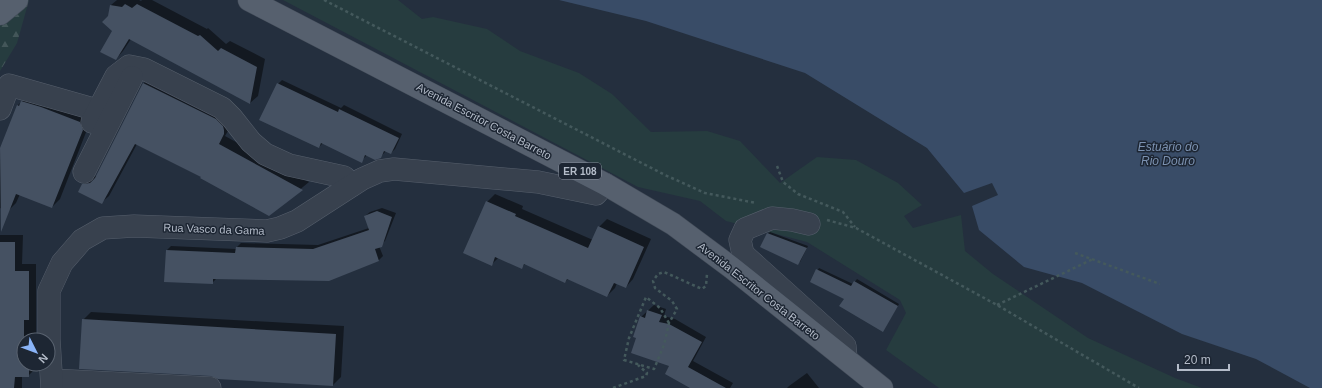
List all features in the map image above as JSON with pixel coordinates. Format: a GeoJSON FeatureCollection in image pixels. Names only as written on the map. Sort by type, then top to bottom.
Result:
{"type":"FeatureCollection","features":[{"type":"Feature","properties":{"kind":"main road"},"geometry":{"type":"LineString","coordinates":[[0,14],[17,0]]}},
{"type":"Feature","properties":{"kind":"main road","name":"Avenida Escritor Costa Barreto"},"geometry":{"type":"LineString","coordinates":[[249,0],[605,184],[673,224],[732,268],[882,388]]}},
{"type":"Feature","properties":{"kind":"street"},"geometry":{"type":"LineString","coordinates":[[0,108],[9,85],[94,116],[116,76],[129,66],[137,67],[144,69],[222,108],[251,142],[264,154],[289,166],[344,177],[352,185]]}},
{"type":"Feature","properties":{"kind":"street"},"geometry":{"type":"LineString","coordinates":[[84,172],[137,67]]}},
{"type":"Feature","properties":{"kind":"street","name":"Rua Vasco da Gama"},"geometry":{"type":"LineString","coordinates":[[55,385],[50,339],[50,291],[62,263],[82,240],[103,228],[134,226],[267,231],[297,222],[352,185],[380,171],[394,169],[538,182],[596,194],[605,184]]}},
{"type":"Feature","properties":{"kind":"street"},"geometry":{"type":"LineString","coordinates":[[817,222],[772,218],[745,228],[740,240],[743,254],[845,346],[846,358]]}},
{"type":"Feature","properties":{"kind":"street"},"geometry":{"type":"LineString","coordinates":[[55,385],[210,388]]}},
{"type":"Feature","properties":{"kind":"path"},"geometry":{"type":"LineString","coordinates":[[324,0],[665,175],[705,193],[759,204]]}},
{"type":"Feature","properties":{"kind":"path"},"geometry":{"type":"LineString","coordinates":[[777,166],[783,182],[798,194],[843,212],[856,228]]}},
{"type":"Feature","properties":{"kind":"path"},"geometry":{"type":"LineString","coordinates":[[817,222],[856,228],[996,305],[1139,388]]}},
{"type":"Feature","properties":{"kind":"path"},"geometry":{"type":"LineString","coordinates":[[1075,253],[1160,284]]}},
{"type":"Feature","properties":{"kind":"path"},"geometry":{"type":"LineString","coordinates":[[996,305],[1093,259]]}},
{"type":"Feature","properties":{"kind":"path"},"geometry":{"type":"LineString","coordinates":[[669,323],[660,308],[646,297],[629,338],[624,360],[654,368],[664,345],[669,323],[677,309],[672,301],[655,288],[654,281],[658,274],[664,272],[702,289],[706,286],[707,274],[704,272]]}},
{"type":"Feature","properties":{"kind":"path"},"geometry":{"type":"LineString","coordinates":[[613,388],[646,376],[647,373],[636,363]]}},
{"type":"Feature","properties":{"kind":"green space"},"geometry":{"type":"Polygon","coordinates":[[[0,0],[29,0],[17,43],[0,71],[0,0]]]}},
{"type":"Feature","properties":{"kind":"green space"},"geometry":{"type":"Polygon","coordinates":[[[283,0],[398,0],[422,19],[433,17],[487,29],[520,51],[579,73],[612,94],[651,132],[707,131],[740,141],[780,183],[817,157],[856,160],[898,183],[922,205],[904,216],[913,228],[961,215],[965,251],[993,274],[1088,338],[1175,378],[1202,388],[939,388],[886,350],[906,313],[900,300],[807,242],[726,221],[700,201],[638,187],[283,0]]]}},
{"type":"Feature","properties":{"kind":"water","name":"Estuário do Rio Douro"},"geometry":{"type":"Polygon","coordinates":[[[559,0],[1322,0],[1322,388],[1310,388],[1256,359],[1182,334],[1082,283],[1024,267],[979,230],[972,206],[998,195],[992,183],[964,193],[927,148],[805,73],[646,21],[559,0]]]}},
{"type":"Feature","properties":{"kind":"building"},"geometry":{"type":"Polygon","coordinates":[[[125,4],[132,8],[137,4],[198,36],[200,35],[218,51],[221,48],[257,67],[250,104],[129,39],[116,60],[100,52],[112,31],[102,22],[108,16],[110,5],[122,7],[125,4]]]}},
{"type":"Feature","properties":{"kind":"building"},"geometry":{"type":"Polygon","coordinates":[[[143,83],[216,119],[223,126],[224,130],[224,134],[219,144],[303,190],[269,216],[200,178],[201,177],[135,144],[102,204],[78,192],[82,184],[90,183],[95,178],[143,83]]]}},
{"type":"Feature","properties":{"kind":"building"},"geometry":{"type":"Polygon","coordinates":[[[277,83],[338,112],[339,109],[399,138],[391,154],[384,151],[381,158],[375,160],[365,155],[362,163],[321,143],[319,148],[259,120],[277,83]]]}},
{"type":"Feature","properties":{"kind":"building"},"geometry":{"type":"Polygon","coordinates":[[[21,101],[80,122],[83,130],[52,208],[16,194],[1,232],[0,148],[17,105],[19,106],[21,101]]]}},
{"type":"Feature","properties":{"kind":"building"},"geometry":{"type":"Polygon","coordinates":[[[486,201],[516,214],[515,216],[588,248],[598,226],[644,247],[626,288],[614,283],[607,297],[567,279],[565,283],[524,264],[522,269],[495,257],[492,266],[463,253],[486,201]]]}},
{"type":"Feature","properties":{"kind":"building"},"geometry":{"type":"Polygon","coordinates":[[[377,211],[392,217],[382,247],[375,249],[379,261],[329,281],[213,279],[213,284],[164,282],[166,250],[235,253],[236,247],[313,249],[369,230],[364,216],[377,211]]]}},
{"type":"Feature","properties":{"kind":"building"},"geometry":{"type":"Polygon","coordinates":[[[767,233],[807,248],[798,265],[760,247],[767,233]]]}},
{"type":"Feature","properties":{"kind":"building"},"geometry":{"type":"Polygon","coordinates":[[[0,242],[15,242],[15,271],[29,271],[29,320],[24,320],[24,332],[16,332],[16,372],[29,372],[29,377],[15,377],[14,388],[0,388],[0,242]]]}},
{"type":"Feature","properties":{"kind":"building"},"geometry":{"type":"Polygon","coordinates":[[[816,269],[851,286],[854,281],[898,306],[883,332],[839,306],[844,299],[810,282],[816,269]]]}},
{"type":"Feature","properties":{"kind":"building"},"geometry":{"type":"Polygon","coordinates":[[[647,310],[662,315],[659,322],[669,324],[702,342],[688,367],[726,388],[690,388],[665,374],[669,366],[631,353],[636,338],[633,337],[640,316],[645,318],[647,310]]]}},
{"type":"Feature","properties":{"kind":"building"},"geometry":{"type":"Polygon","coordinates":[[[82,319],[336,334],[333,386],[218,379],[211,376],[79,369],[82,319]]]}}]}
